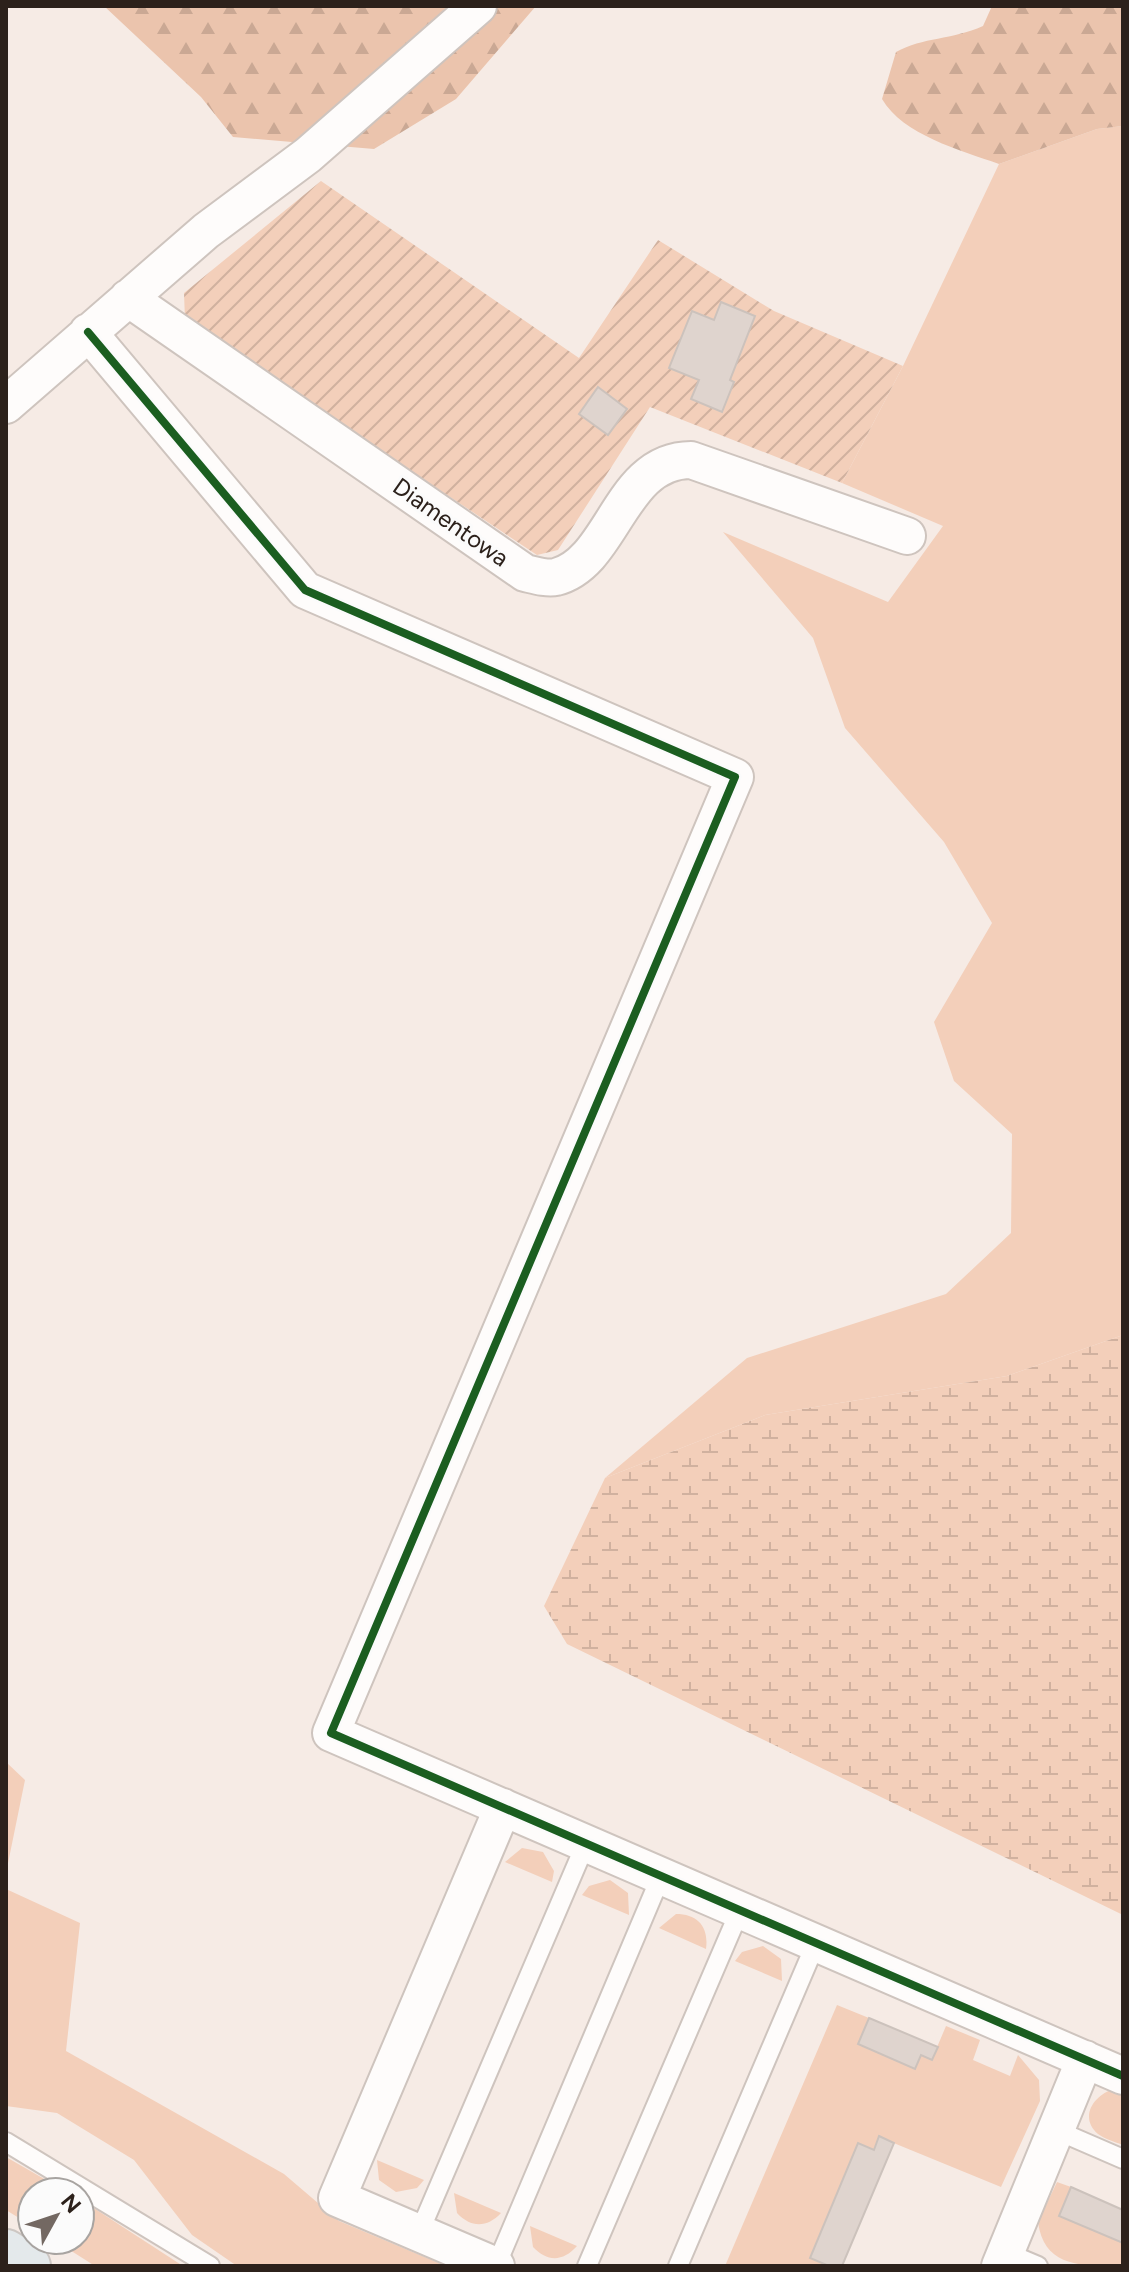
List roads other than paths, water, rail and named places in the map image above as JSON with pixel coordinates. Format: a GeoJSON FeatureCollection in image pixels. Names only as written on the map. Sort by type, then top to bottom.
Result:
{"type":"FeatureCollection","features":[{"type":"Feature","properties":{"kind":"main road"},"geometry":{"type":"LineString","coordinates":[[6,2252],[28,2266]]}},
{"type":"Feature","properties":{"kind":"street"},"geometry":{"type":"LineString","coordinates":[[6,405],[206,231],[308,155],[478,6]]}},
{"type":"Feature","properties":{"kind":"street","name":"Diamentowa"},"geometry":{"type":"LineString","coordinates":[[128,298],[525,573],[554,578],[578,566],[646,475],[670,460],[691,460],[907,536]]}},
{"type":"Feature","properties":{"kind":"street"},"geometry":{"type":"LineString","coordinates":[[88,332],[305,590],[735,777],[331,1733],[1123,2076]]}},
{"type":"Feature","properties":{"kind":"street"},"geometry":{"type":"LineString","coordinates":[[496,2266],[337,2198],[503,1807]]}},
{"type":"Feature","properties":{"kind":"street"},"geometry":{"type":"LineString","coordinates":[[1002,2259],[1085,2059]]}},
{"type":"Feature","properties":{"kind":"lane"},"geometry":{"type":"LineString","coordinates":[[419,2233],[586,1843]]}},
{"type":"Feature","properties":{"kind":"lane"},"geometry":{"type":"LineString","coordinates":[[496,2266],[661,1876]]}},
{"type":"Feature","properties":{"kind":"lane"},"geometry":{"type":"LineString","coordinates":[[587,2266],[740,1910]]}},
{"type":"Feature","properties":{"kind":"lane"},"geometry":{"type":"LineString","coordinates":[[678,2266],[816,1943]]}},
{"type":"Feature","properties":{"kind":"lane"},"geometry":{"type":"LineString","coordinates":[[1056,2130],[1123,2159]]}},
{"type":"Feature","properties":{"kind":"lane"},"geometry":{"type":"LineString","coordinates":[[6,2142],[210,2266]]}},
{"type":"Feature","properties":{"kind":"lane"},"geometry":{"type":"LineString","coordinates":[[1002,2259],[1038,2266]]}}]}
